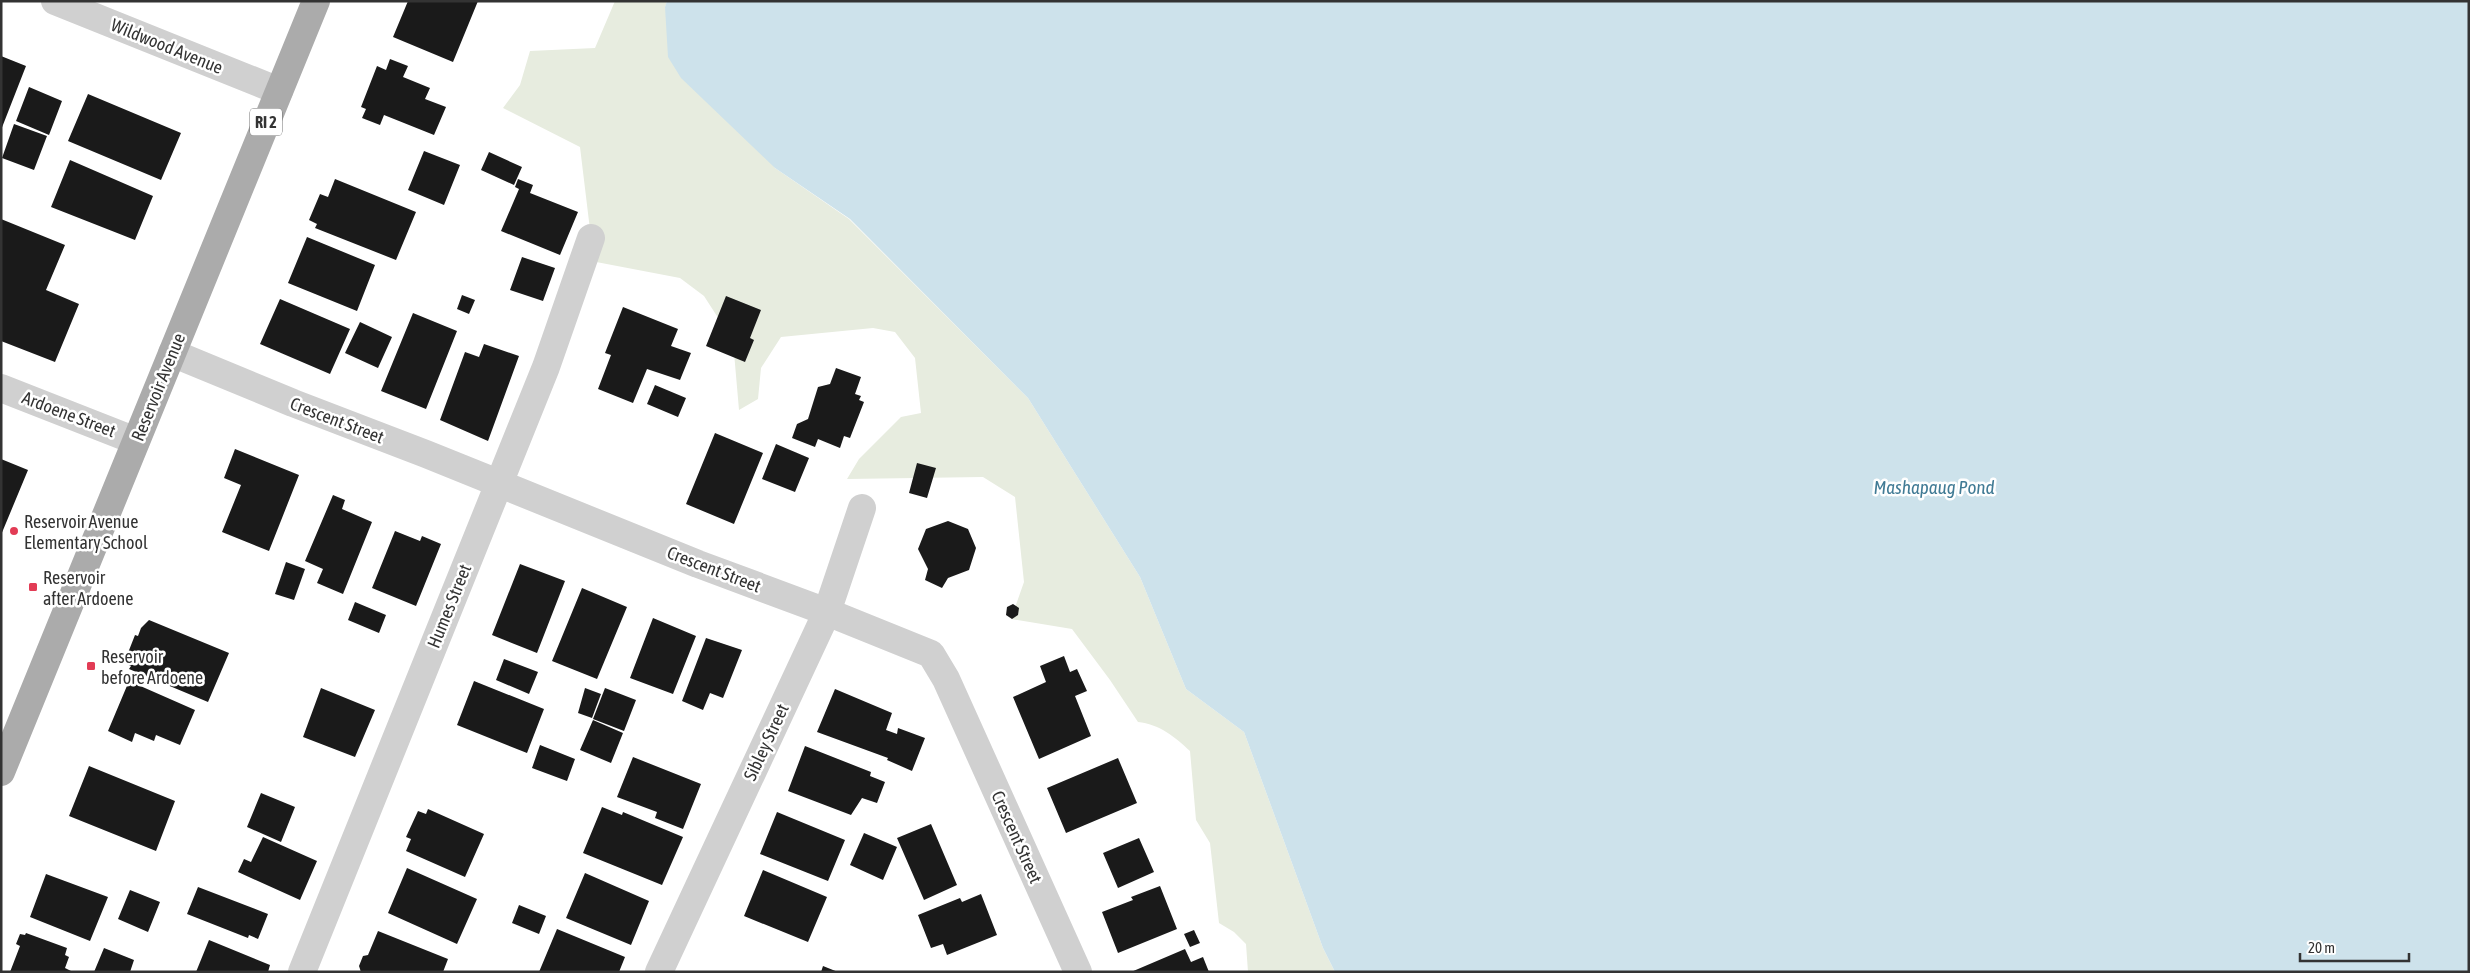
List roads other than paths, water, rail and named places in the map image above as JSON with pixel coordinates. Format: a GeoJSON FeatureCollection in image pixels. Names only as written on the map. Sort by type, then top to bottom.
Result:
{"type":"FeatureCollection","features":[{"type":"Feature","properties":{"kind":"main road","name":"Reservoir Avenue"},"geometry":{"type":"LineString","coordinates":[[1,772],[316,1]]}},
{"type":"Feature","properties":{"kind":"street","name":"Wildwood Avenue"},"geometry":{"type":"LineString","coordinates":[[55,1],[279,91]]}},
{"type":"Feature","properties":{"kind":"street","name":"Humes Street"},"geometry":{"type":"LineString","coordinates":[[302,972],[546,367],[592,238]]}},
{"type":"Feature","properties":{"kind":"street","name":"Crescent Street"},"geometry":{"type":"LineString","coordinates":[[172,353],[698,564],[827,612],[931,654],[946,679],[1078,972]]}},
{"type":"Feature","properties":{"kind":"street","name":"Ardoene Street"},"geometry":{"type":"LineString","coordinates":[[1,388],[136,441]]}},
{"type":"Feature","properties":{"kind":"street","name":"Sibley Street"},"geometry":{"type":"LineString","coordinates":[[659,972],[827,612],[862,508]]}},
{"type":"Feature","properties":{"kind":"water","name":"Mashapaug Pond"},"geometry":{"type":"Polygon","coordinates":[[[667,1],[2469,1],[2469,972],[1335,972],[1323,948],[1244,732],[1186,689],[1140,577],[1028,398],[850,219],[775,168],[681,78],[668,57],[665,7],[667,1]]]}},
{"type":"Feature","properties":{"kind":"place","name":"Reservoir Avenue Elementary School"},"geometry":{"type":"Point","coordinates":[14,531]}},
{"type":"Feature","properties":{"kind":"place","name":"Reservoir after Ardoene"},"geometry":{"type":"Point","coordinates":[33,587]}},
{"type":"Feature","properties":{"kind":"place","name":"Reservoir before Ardoene"},"geometry":{"type":"Point","coordinates":[91,666]}}]}
